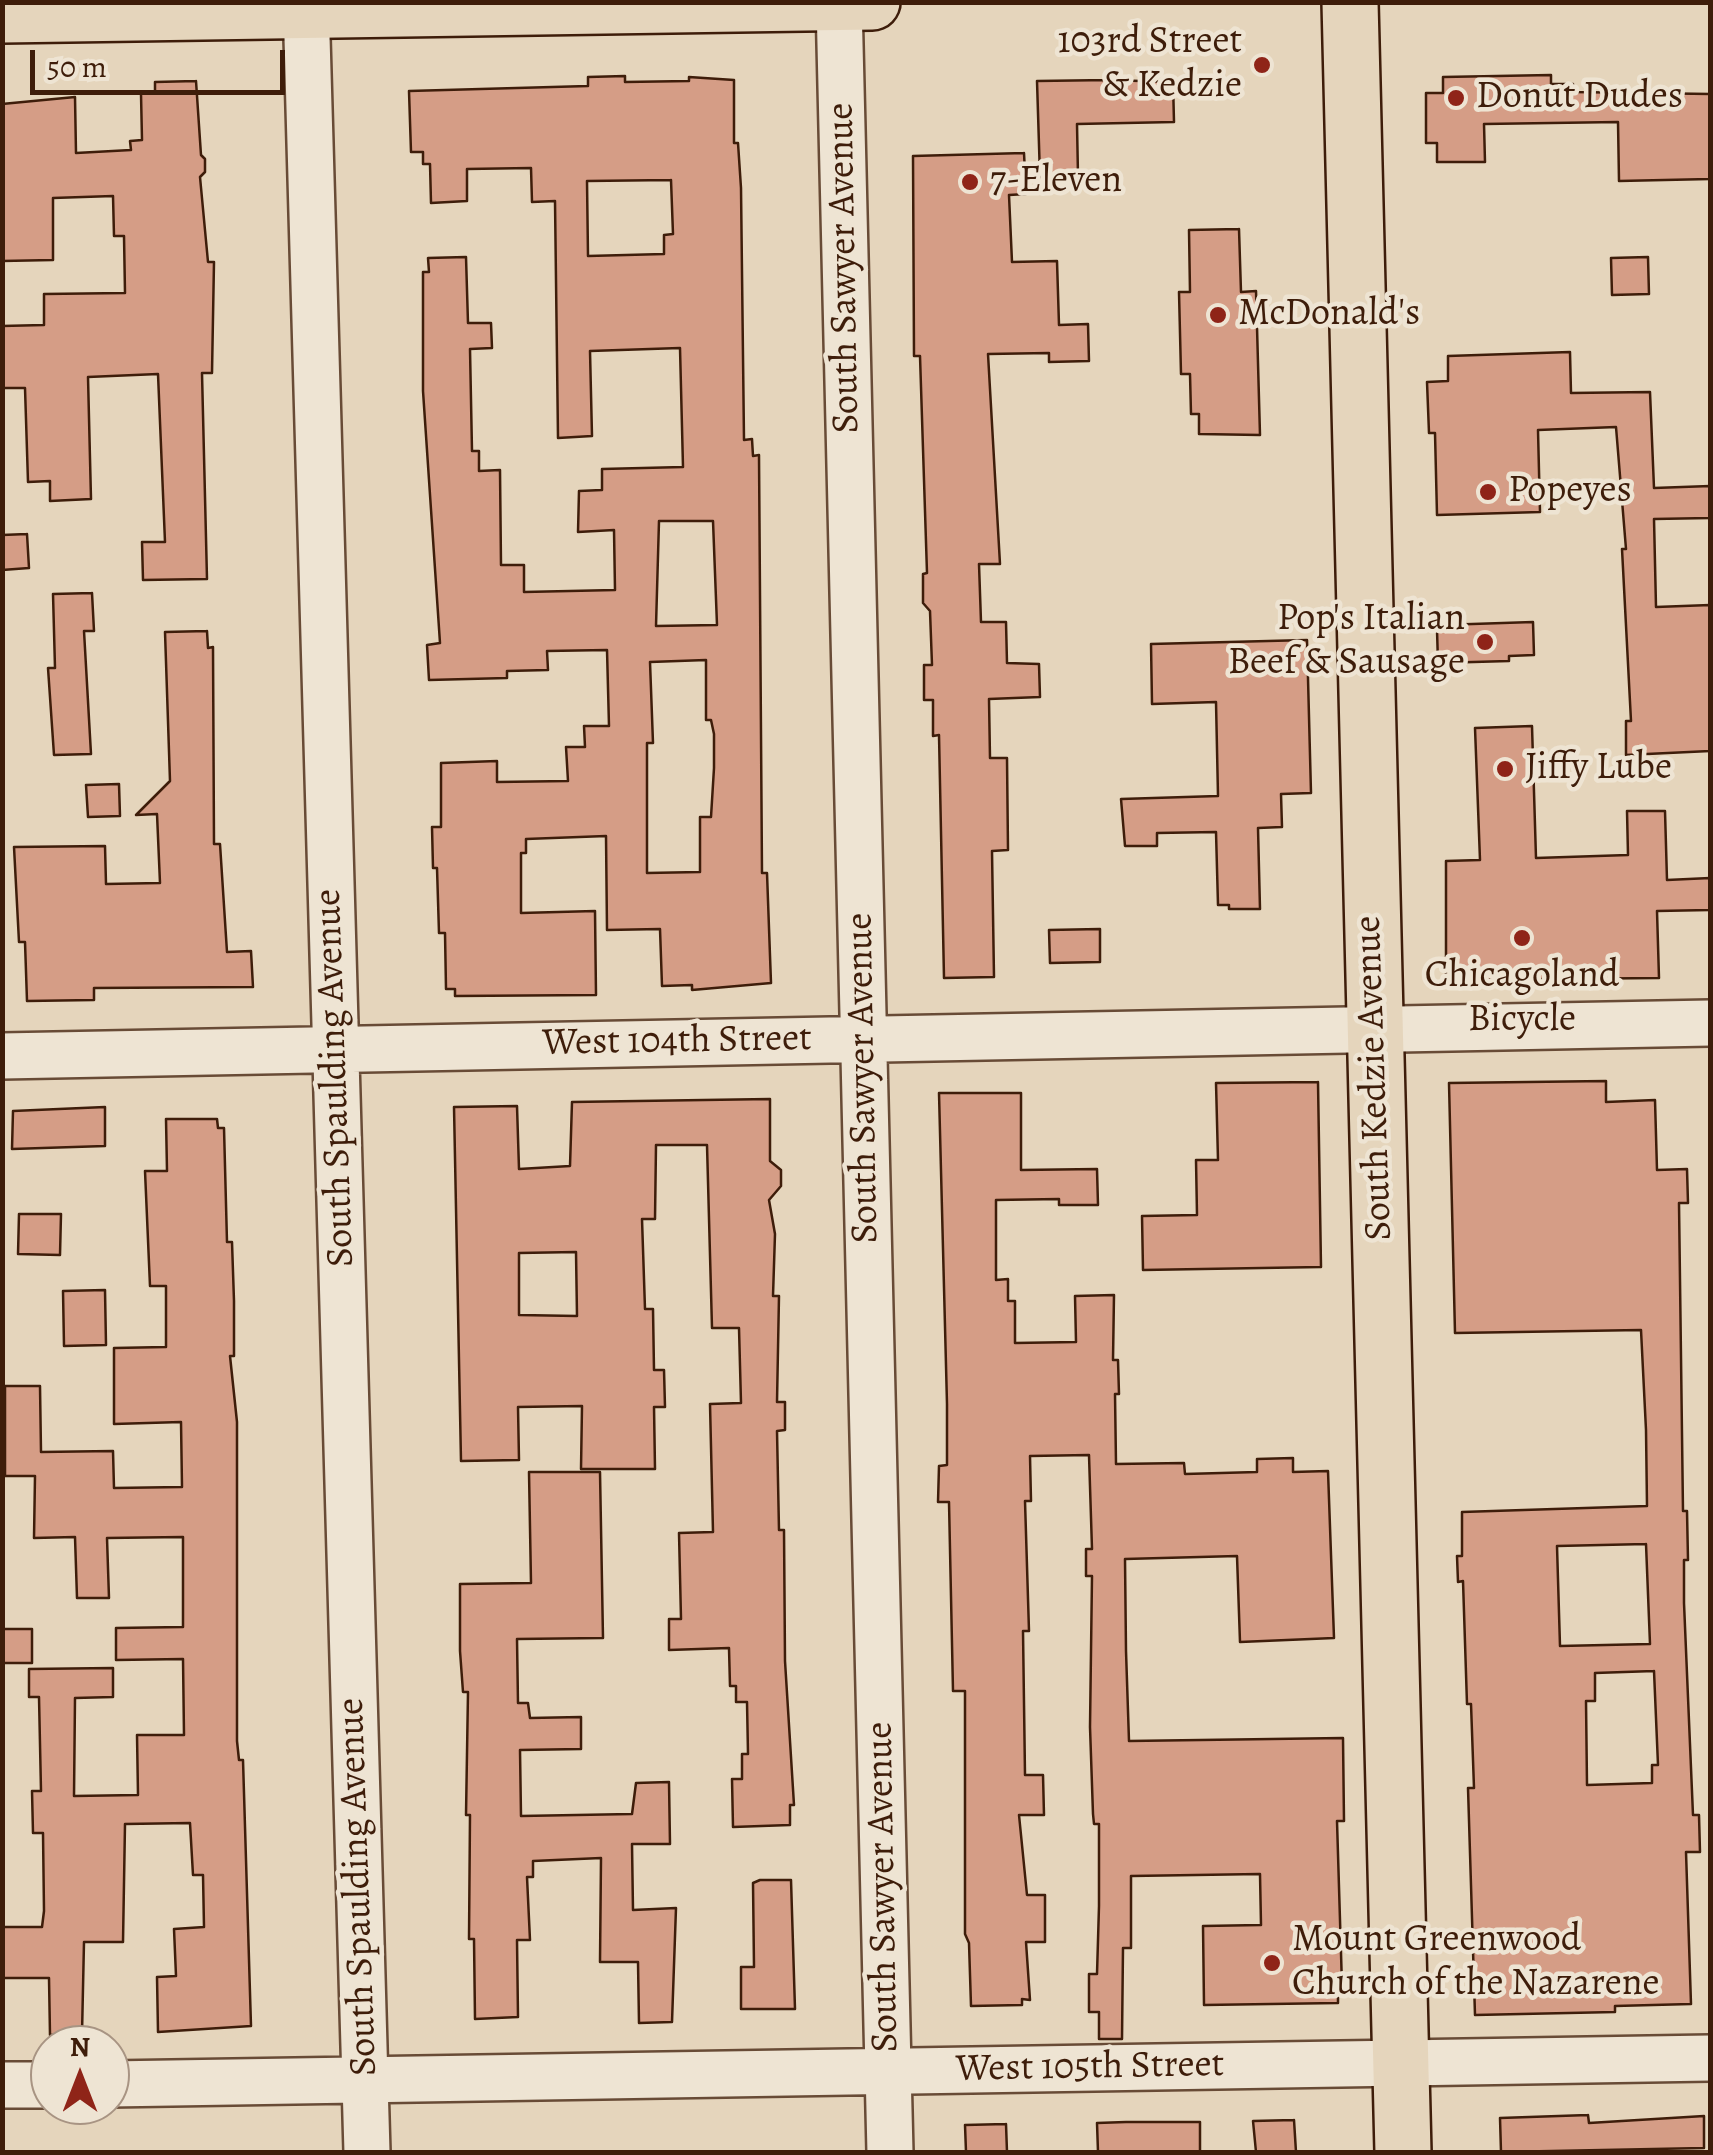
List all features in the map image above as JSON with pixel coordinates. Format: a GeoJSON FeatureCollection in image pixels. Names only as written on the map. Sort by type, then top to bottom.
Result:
{"type":"FeatureCollection","features":[{"type":"Feature","properties":{"kind":"main road"},"geometry":{"type":"LineString","coordinates":[[2,15],[306,7],[872,2]]}},
{"type":"Feature","properties":{"kind":"main road","name":"South Kedzie Avenue"},"geometry":{"type":"LineString","coordinates":[[1350,2],[1403,2152]]}},
{"type":"Feature","properties":{"kind":"street","name":"South Sawyer Avenue"},"geometry":{"type":"LineString","coordinates":[[839,3],[890,2152]]}},
{"type":"Feature","properties":{"kind":"street","name":"South Spaulding Avenue"},"geometry":{"type":"LineString","coordinates":[[306,7],[367,2152]]}},
{"type":"Feature","properties":{"kind":"street","name":"West 104th Street"},"geometry":{"type":"LineString","coordinates":[[2,1056],[1710,1022]]}},
{"type":"Feature","properties":{"kind":"street","name":"West 105th Street"},"geometry":{"type":"LineString","coordinates":[[130,2084],[1710,2058]]}},
{"type":"Feature","properties":{"kind":"street"},"geometry":{"type":"LineString","coordinates":[[2,2086],[30,2085]]}},
{"type":"Feature","properties":{"kind":"building"},"geometry":{"type":"Polygon","coordinates":[[[1551,75],[1551,84],[1573,84],[1573,92],[1710,94],[1710,179],[1619,181],[1618,122],[1484,124],[1485,162],[1437,162],[1437,143],[1426,143],[1426,93],[1443,93],[1443,77],[1551,75]]]}},
{"type":"Feature","properties":{"kind":"building"},"geometry":{"type":"Polygon","coordinates":[[[625,76],[625,82],[689,81],[689,77],[734,80],[734,143],[738,143],[741,188],[744,440],[752,439],[753,456],[759,455],[762,873],[767,873],[771,983],[692,990],[692,985],[662,986],[660,929],[607,930],[606,836],[526,839],[526,853],[521,853],[521,913],[595,911],[596,995],[455,996],[455,989],[446,989],[445,933],[439,933],[437,868],[433,868],[432,827],[441,827],[441,763],[497,761],[497,782],[568,781],[566,747],[585,747],[584,726],[609,726],[607,650],[547,651],[548,670],[507,671],[507,678],[429,680],[427,645],[440,643],[423,391],[423,272],[429,272],[428,258],[466,257],[468,323],[491,323],[492,348],[470,349],[472,451],[479,451],[479,471],[500,470],[501,565],[524,565],[524,592],[615,590],[614,530],[578,532],[579,491],[602,490],[602,469],[683,467],[680,348],[590,351],[592,436],[558,438],[555,201],[532,202],[531,168],[467,169],[467,201],[431,203],[430,164],[423,164],[423,152],[411,152],[409,91],[588,86],[588,77],[625,76]],[[671,180],[587,181],[588,256],[664,254],[664,235],[673,234],[671,180]],[[659,521],[656,626],[717,625],[713,521],[659,521]],[[706,660],[650,662],[653,743],[647,743],[647,873],[700,872],[700,817],[711,817],[714,768],[714,734],[711,720],[706,720],[706,660]]]}},
{"type":"Feature","properties":{"kind":"building"},"geometry":{"type":"Polygon","coordinates":[[[196,81],[201,155],[205,159],[205,172],[200,177],[208,262],[214,262],[212,373],[202,373],[207,579],[143,580],[142,542],[165,542],[158,374],[88,377],[91,499],[50,501],[50,481],[28,482],[25,388],[2,388],[2,326],[44,325],[44,294],[125,293],[124,236],[114,236],[113,196],[53,198],[53,260],[2,261],[2,104],[75,97],[76,153],[131,150],[130,141],[142,140],[141,94],[155,92],[155,82],[196,81]]]}},
{"type":"Feature","properties":{"kind":"building"},"geometry":{"type":"Polygon","coordinates":[[[1037,81],[1173,82],[1174,122],[1077,124],[1078,176],[1040,177],[1037,81]]]}},
{"type":"Feature","properties":{"kind":"building"},"geometry":{"type":"Polygon","coordinates":[[[1024,153],[1026,194],[1009,195],[1012,262],[1057,261],[1059,325],[1088,324],[1089,361],[1049,362],[1049,353],[988,354],[1000,564],[979,564],[981,622],[1006,622],[1007,663],[1039,664],[1040,697],[989,699],[990,758],[1007,758],[1008,850],[992,851],[994,977],[944,978],[939,735],[933,736],[933,700],[924,700],[924,665],[932,665],[930,611],[923,603],[923,574],[927,573],[920,356],[914,356],[913,156],[1024,153]]]}},
{"type":"Feature","properties":{"kind":"building","name":"McDonald's"},"geometry":{"type":"Polygon","coordinates":[[[1239,229],[1241,292],[1256,291],[1260,435],[1199,434],[1199,414],[1191,414],[1190,374],[1181,374],[1179,292],[1190,292],[1189,230],[1239,229]]]}},
{"type":"Feature","properties":{"kind":"building"},"geometry":{"type":"Polygon","coordinates":[[[1648,257],[1649,294],[1612,295],[1611,258],[1648,257]]]}},
{"type":"Feature","properties":{"kind":"building"},"geometry":{"type":"Polygon","coordinates":[[[1570,352],[1571,393],[1650,392],[1654,488],[1710,486],[1710,518],[1654,519],[1656,607],[1710,605],[1710,751],[1626,755],[1626,721],[1631,721],[1622,549],[1626,549],[1616,427],[1538,430],[1540,512],[1437,515],[1435,433],[1429,433],[1427,382],[1448,381],[1448,356],[1570,352]]]}},
{"type":"Feature","properties":{"kind":"building"},"geometry":{"type":"Polygon","coordinates":[[[27,534],[29,568],[2,570],[2,535],[27,534]]]}},
{"type":"Feature","properties":{"kind":"building"},"geometry":{"type":"Polygon","coordinates":[[[92,593],[94,631],[84,631],[91,754],[54,755],[48,668],[55,668],[53,594],[92,593]]]}},
{"type":"Feature","properties":{"kind":"building","name":"Pop's Italian Beef & Sausage"},"geometry":{"type":"Polygon","coordinates":[[[1533,622],[1534,655],[1509,656],[1509,661],[1438,663],[1437,630],[1442,625],[1533,622]]]}},
{"type":"Feature","properties":{"kind":"building"},"geometry":{"type":"Polygon","coordinates":[[[207,631],[208,648],[213,647],[214,844],[220,844],[227,952],[251,951],[253,987],[94,988],[94,1000],[27,1001],[25,942],[19,942],[14,847],[105,846],[106,884],[160,883],[157,814],[136,815],[170,781],[165,632],[207,631]]]}},
{"type":"Feature","properties":{"kind":"building"},"geometry":{"type":"Polygon","coordinates":[[[1307,640],[1311,793],[1281,794],[1282,827],[1258,828],[1260,909],[1229,909],[1229,905],[1218,905],[1216,832],[1157,833],[1157,846],[1125,846],[1121,799],[1218,796],[1216,702],[1152,704],[1151,644],[1307,640]]]}},
{"type":"Feature","properties":{"kind":"building"},"geometry":{"type":"Polygon","coordinates":[[[1532,726],[1536,858],[1628,855],[1627,811],[1665,811],[1667,880],[1710,878],[1710,910],[1657,911],[1659,978],[1446,980],[1446,861],[1480,860],[1475,728],[1532,726]]]}},
{"type":"Feature","properties":{"kind":"building"},"geometry":{"type":"Polygon","coordinates":[[[119,784],[120,816],[88,817],[86,785],[119,784]]]}},
{"type":"Feature","properties":{"kind":"building"},"geometry":{"type":"Polygon","coordinates":[[[1100,929],[1100,962],[1050,963],[1049,930],[1100,929]]]}},
{"type":"Feature","properties":{"kind":"building"},"geometry":{"type":"Polygon","coordinates":[[[1606,1081],[1606,1102],[1655,1100],[1657,1170],[1687,1169],[1688,1203],[1679,1203],[1683,1511],[1687,1511],[1688,1560],[1684,1560],[1684,1603],[1693,1815],[1699,1815],[1700,1852],[1686,1852],[1691,2004],[1615,2006],[1615,2012],[1475,2015],[1468,1788],[1474,1788],[1471,1704],[1467,1704],[1463,1581],[1458,1582],[1457,1556],[1462,1556],[1462,1512],[1647,1506],[1646,1430],[1641,1330],[1455,1333],[1449,1083],[1606,1081]],[[1646,1544],[1557,1546],[1560,1646],[1650,1644],[1646,1544]],[[1654,1671],[1595,1673],[1595,1701],[1586,1701],[1587,1785],[1652,1783],[1652,1765],[1658,1765],[1654,1671]]]}},
{"type":"Feature","properties":{"kind":"building"},"geometry":{"type":"Polygon","coordinates":[[[1318,1082],[1321,1267],[1143,1270],[1142,1216],[1197,1215],[1196,1160],[1218,1160],[1216,1083],[1318,1082]]]}},
{"type":"Feature","properties":{"kind":"building"},"geometry":{"type":"Polygon","coordinates":[[[939,1093],[1021,1093],[1021,1170],[1097,1169],[1098,1205],[1059,1205],[1059,1199],[996,1200],[996,1280],[1008,1279],[1008,1301],[1015,1301],[1015,1343],[1076,1342],[1075,1296],[1114,1295],[1113,1360],[1118,1360],[1119,1394],[1115,1394],[1116,1464],[1184,1463],[1185,1474],[1257,1472],[1257,1459],[1293,1458],[1293,1472],[1328,1471],[1334,1638],[1240,1642],[1237,1556],[1125,1559],[1126,1651],[1129,1741],[1343,1738],[1344,1821],[1337,1821],[1342,1986],[1338,1986],[1338,2003],[1204,2005],[1203,1926],[1261,1925],[1260,1874],[1131,1876],[1131,1948],[1123,1948],[1122,2039],[1099,2039],[1099,2012],[1089,2012],[1089,1974],[1097,1974],[1099,1824],[1094,1824],[1093,1814],[1090,1727],[1092,1576],[1086,1576],[1086,1549],[1092,1549],[1089,1455],[1030,1456],[1031,1501],[1025,1501],[1029,1631],[1023,1631],[1025,1775],[1043,1775],[1044,1815],[1019,1815],[1027,1895],[1045,1895],[1045,1942],[1026,1942],[1030,2000],[1022,1999],[1022,2005],[971,2006],[969,1943],[965,1934],[965,1691],[953,1691],[949,1502],[938,1502],[939,1466],[947,1465],[939,1093]]]}},
{"type":"Feature","properties":{"kind":"building"},"geometry":{"type":"Polygon","coordinates":[[[770,1099],[770,1161],[781,1170],[781,1186],[769,1200],[775,1234],[773,1296],[779,1296],[777,1402],[785,1402],[785,1430],[777,1431],[794,1805],[790,1805],[790,1825],[733,1827],[732,1779],[742,1779],[742,1754],[748,1754],[747,1702],[736,1702],[736,1686],[730,1686],[729,1648],[669,1650],[669,1619],[681,1619],[679,1533],[713,1532],[710,1404],[741,1403],[739,1328],[712,1328],[707,1145],[656,1145],[655,1219],[642,1219],[645,1309],[653,1309],[654,1370],[664,1370],[665,1407],[654,1407],[655,1469],[581,1469],[582,1406],[518,1407],[519,1460],[461,1461],[454,1107],[517,1106],[519,1169],[570,1166],[572,1102],[770,1099]],[[576,1252],[519,1253],[519,1315],[577,1316],[576,1252]]]}},
{"type":"Feature","properties":{"kind":"building"},"geometry":{"type":"Polygon","coordinates":[[[105,1107],[105,1146],[12,1149],[13,1111],[105,1107]]]}},
{"type":"Feature","properties":{"kind":"building"},"geometry":{"type":"Polygon","coordinates":[[[166,1119],[217,1119],[218,1128],[224,1128],[227,1242],[232,1242],[234,1356],[230,1356],[237,1422],[237,1741],[239,1760],[243,1760],[251,2026],[158,2032],[157,1977],[176,1976],[174,1929],[204,1927],[203,1875],[193,1875],[190,1823],[125,1824],[123,1942],[84,1942],[82,2025],[50,2025],[49,1978],[2,1978],[2,1927],[42,1927],[44,1911],[43,1833],[33,1833],[32,1791],[41,1791],[39,1697],[29,1697],[29,1669],[113,1668],[113,1697],[75,1698],[74,1796],[138,1795],[137,1735],[184,1735],[183,1659],[116,1660],[116,1628],[183,1627],[183,1537],[107,1538],[109,1598],[77,1598],[75,1537],[34,1538],[35,1476],[5,1476],[5,1386],[40,1386],[41,1452],[113,1451],[114,1488],[182,1487],[181,1422],[114,1424],[114,1348],[166,1347],[166,1286],[150,1286],[145,1171],[167,1171],[166,1119]]]}},
{"type":"Feature","properties":{"kind":"building"},"geometry":{"type":"Polygon","coordinates":[[[19,1214],[61,1214],[60,1255],[18,1254],[19,1214]]]}},
{"type":"Feature","properties":{"kind":"building"},"geometry":{"type":"Polygon","coordinates":[[[105,1290],[106,1345],[64,1346],[63,1291],[105,1290]]]}},
{"type":"Feature","properties":{"kind":"building"},"geometry":{"type":"Polygon","coordinates":[[[529,1472],[600,1472],[603,1638],[517,1639],[518,1703],[528,1703],[530,1718],[581,1717],[581,1749],[520,1750],[521,1816],[632,1814],[636,1783],[669,1782],[670,1844],[632,1844],[633,1910],[676,1908],[672,2022],[639,2023],[638,1962],[600,1962],[601,1858],[533,1861],[533,1877],[527,1877],[530,1940],[517,1940],[518,2017],[475,2019],[474,1939],[469,1939],[470,1815],[466,1815],[468,1692],[463,1692],[460,1584],[531,1583],[529,1472]]]}},
{"type":"Feature","properties":{"kind":"building"},"geometry":{"type":"Polygon","coordinates":[[[2,1629],[32,1629],[32,1663],[2,1663],[2,1629]]]}},
{"type":"Feature","properties":{"kind":"building"},"geometry":{"type":"Polygon","coordinates":[[[791,1880],[795,2009],[741,2009],[741,1967],[754,1967],[753,1883],[791,1880]]]}},
{"type":"Feature","properties":{"kind":"building"},"geometry":{"type":"Polygon","coordinates":[[[1588,2115],[1589,2123],[1704,2116],[1704,2148],[1501,2152],[1500,2118],[1588,2115]]]}},
{"type":"Feature","properties":{"kind":"building"},"geometry":{"type":"Polygon","coordinates":[[[1294,2120],[1296,2152],[1256,2152],[1253,2121],[1294,2120]]]}},
{"type":"Feature","properties":{"kind":"building"},"geometry":{"type":"Polygon","coordinates":[[[1200,2122],[1200,2152],[1098,2152],[1097,2123],[1200,2122]]]}},
{"type":"Feature","properties":{"kind":"building"},"geometry":{"type":"Polygon","coordinates":[[[1006,2124],[1007,2152],[966,2152],[965,2125],[1006,2124]]]}},
{"type":"Feature","properties":{"kind":"place","name":"103rd Street & Kedzie"},"geometry":{"type":"Point","coordinates":[1262,65]}},
{"type":"Feature","properties":{"kind":"place","name":"Donut Dudes"},"geometry":{"type":"Point","coordinates":[1456,98]}},
{"type":"Feature","properties":{"kind":"place","name":"7-Eleven"},"geometry":{"type":"Point","coordinates":[970,182]}},
{"type":"Feature","properties":{"kind":"place","name":"McDonald's"},"geometry":{"type":"Point","coordinates":[1218,315]}},
{"type":"Feature","properties":{"kind":"place","name":"Popeyes"},"geometry":{"type":"Point","coordinates":[1488,492]}},
{"type":"Feature","properties":{"kind":"place","name":"Pop's Italian Beef & Sausage"},"geometry":{"type":"Point","coordinates":[1485,642]}},
{"type":"Feature","properties":{"kind":"place","name":"Jiffy Lube"},"geometry":{"type":"Point","coordinates":[1505,769]}},
{"type":"Feature","properties":{"kind":"place","name":"Chicagoland Bicycle"},"geometry":{"type":"Point","coordinates":[1522,938]}},
{"type":"Feature","properties":{"kind":"place","name":"Mount Greenwood Church of the Nazarene"},"geometry":{"type":"Point","coordinates":[1272,1963]}}]}
